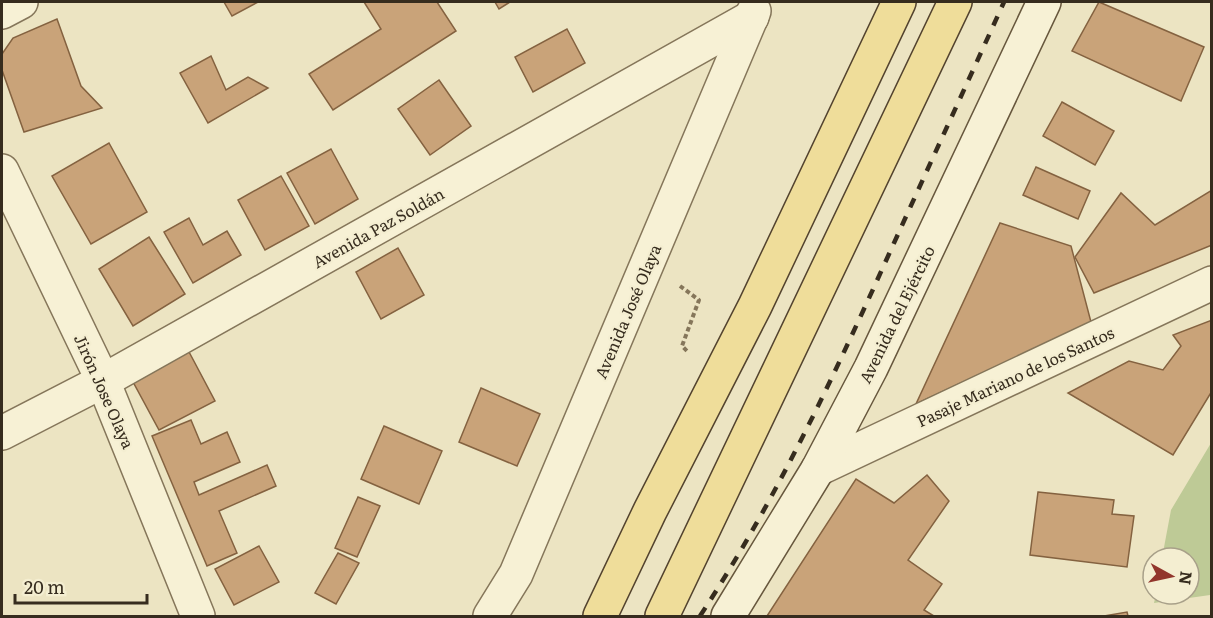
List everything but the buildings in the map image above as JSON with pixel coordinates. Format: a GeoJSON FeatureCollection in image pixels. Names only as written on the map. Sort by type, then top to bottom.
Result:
{"type":"FeatureCollection","features":[{"type":"Feature","properties":{"kind":"main road"},"geometry":{"type":"LineString","coordinates":[[600,616],[650,511],[755,306],[899,2]]}},
{"type":"Feature","properties":{"kind":"main road"},"geometry":{"type":"LineString","coordinates":[[662,616],[955,2]]}},
{"type":"Feature","properties":{"kind":"street"},"geometry":{"type":"LineString","coordinates":[[2,12],[21,2]]}},
{"type":"Feature","properties":{"kind":"street","name":"Avenida del Ejército"},"geometry":{"type":"LineString","coordinates":[[728,616],[818,469],[871,368],[1044,2]]}},
{"type":"Feature","properties":{"kind":"street","name":"Avenida José Olaya"},"geometry":{"type":"LineString","coordinates":[[490,616],[516,574],[755,9]]}},
{"type":"Feature","properties":{"kind":"street","name":"Avenida Paz Soldán"},"geometry":{"type":"LineString","coordinates":[[2,433],[103,381],[755,9]]}},
{"type":"Feature","properties":{"kind":"street","name":"Jirón Jose Olaya"},"geometry":{"type":"LineString","coordinates":[[2,171],[103,381],[198,616]]}},
{"type":"Feature","properties":{"kind":"street","name":"Pasaje Mariano de los Santos"},"geometry":{"type":"LineString","coordinates":[[818,469],[1212,283]]}},
{"type":"Feature","properties":{"kind":"path"},"geometry":{"type":"LineString","coordinates":[[648,262],[699,300],[682,346],[694,358]]}},
{"type":"Feature","properties":{"kind":"green space"},"geometry":{"type":"Polygon","coordinates":[[[1211,443],[1212,589],[1210,595],[1201,596],[1201,546],[1164,546],[1171,510],[1211,443]]]}},
{"type":"Feature","properties":{"kind":"railway"},"geometry":{"type":"LineString","coordinates":[[700,616],[753,529],[802,439],[1004,2]]}}]}
